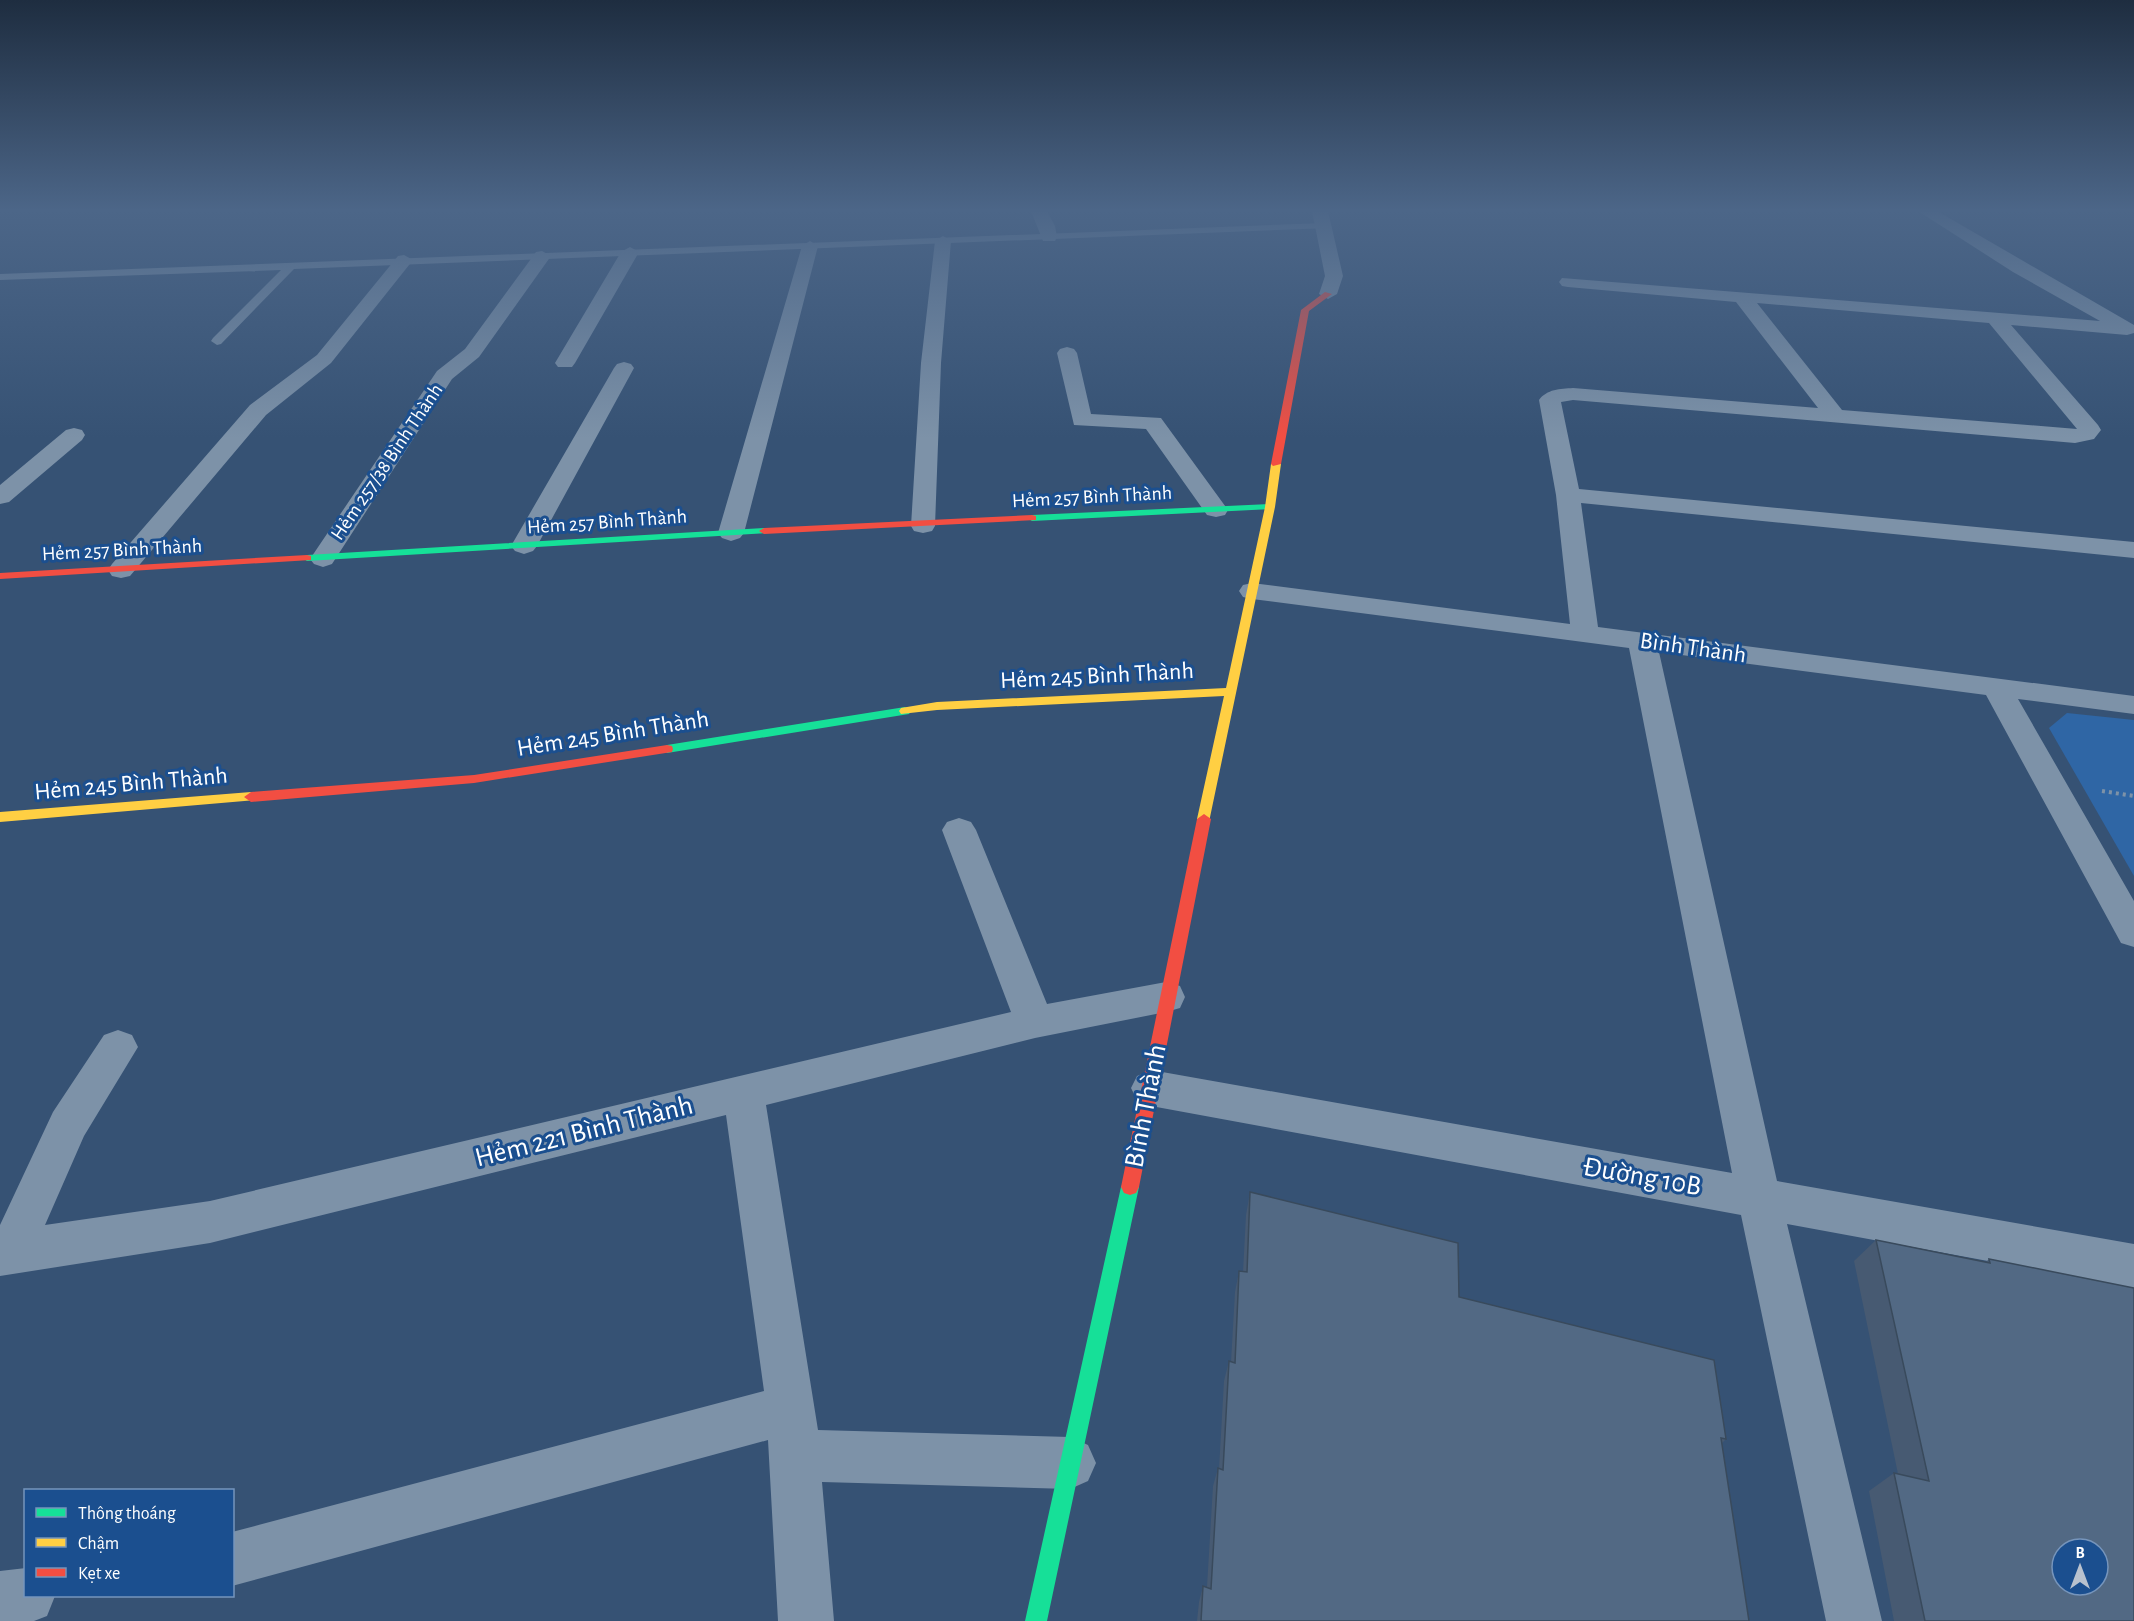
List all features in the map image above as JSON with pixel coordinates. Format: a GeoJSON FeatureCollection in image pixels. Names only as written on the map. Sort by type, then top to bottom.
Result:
{"type":"FeatureCollection","features":[{"type":"Feature","properties":{"kind":"street"},"geometry":{"type":"LineString","coordinates":[[121,570],[258,410],[324,359],[382,287]]}},
{"type":"Feature","properties":{"kind":"street","name":"Hẻm 257/38 Bình Thành"},"geometry":{"type":"LineString","coordinates":[[322,559],[444,375],[472,353],[520,287]]}},
{"type":"Feature","properties":{"kind":"street"},"geometry":{"type":"LineString","coordinates":[[565,363],[610,287]]}},
{"type":"Feature","properties":{"kind":"street"},"geometry":{"type":"LineString","coordinates":[[731,533],[799,287]]}},
{"type":"Feature","properties":{"kind":"street"},"geometry":{"type":"LineString","coordinates":[[923,526],[931,363],[939,287]]}},
{"type":"Feature","properties":{"kind":"street","name":"Bình Thành"},"geometry":{"type":"LineString","coordinates":[[1036,1621],[1151,1088],[1166,997],[1270,507],[1273,478],[1305,310],[1328,294],[1330,287]]}},
{"type":"Feature","properties":{"kind":"street"},"geometry":{"type":"LineString","coordinates":[[1622,287],[2131,331]]}},
{"type":"Feature","properties":{"kind":"street"},"geometry":{"type":"LineString","coordinates":[[2054,287],[2131,331]]}},
{"type":"Feature","properties":{"kind":"street"},"geometry":{"type":"LineString","coordinates":[[1742,297],[1835,416]]}},
{"type":"Feature","properties":{"kind":"street"},"geometry":{"type":"LineString","coordinates":[[1585,633],[1568,495],[1550,400],[1559,395],[1573,394],[2075,436],[2086,435],[2090,430],[1995,318]]}},
{"type":"Feature","properties":{"kind":"street"},"geometry":{"type":"LineString","coordinates":[[1067,353],[1082,420],[1153,423],[1216,510]]}},
{"type":"Feature","properties":{"kind":"street"},"geometry":{"type":"LineString","coordinates":[[524,546],[624,368]]}},
{"type":"Feature","properties":{"kind":"street"},"geometry":{"type":"LineString","coordinates":[[0,497],[74,435]]}},
{"type":"Feature","properties":{"kind":"street"},"geometry":{"type":"LineString","coordinates":[[1568,495],[2134,550]]}},
{"type":"Feature","properties":{"kind":"street","name":"Hẻm 257 Bình Thành"},"geometry":{"type":"LineString","coordinates":[[0,576],[322,559],[731,533],[923,526],[1270,507]]}},
{"type":"Feature","properties":{"kind":"street","name":"Bình Thành"},"geometry":{"type":"LineString","coordinates":[[1252,591],[2134,705]]}},
{"type":"Feature","properties":{"kind":"street"},"geometry":{"type":"LineString","coordinates":[[1642,641],[1759,1198],[1854,1621]]}},
{"type":"Feature","properties":{"kind":"street"},"geometry":{"type":"LineString","coordinates":[[1997,688],[2134,933]]}},
{"type":"Feature","properties":{"kind":"street","name":"Hẻm 245 Bình Thành"},"geometry":{"type":"LineString","coordinates":[[0,817],[474,778],[937,706],[1232,693]]}},
{"type":"Feature","properties":{"kind":"street"},"geometry":{"type":"LineString","coordinates":[[959,830],[1035,1022]]}},
{"type":"Feature","properties":{"kind":"street","name":"Hẻm 221 Bình Thành"},"geometry":{"type":"LineString","coordinates":[[5,1254],[210,1222],[1035,1022],[1166,997]]}},
{"type":"Feature","properties":{"kind":"street"},"geometry":{"type":"LineString","coordinates":[[5,1254],[68,1125],[118,1047]]}},
{"type":"Feature","properties":{"kind":"street","name":"Đường 10B"},"geometry":{"type":"LineString","coordinates":[[1151,1088],[2134,1266]]}},
{"type":"Feature","properties":{"kind":"street"},"geometry":{"type":"LineString","coordinates":[[744,1093],[793,1432],[806,1621]]}},
{"type":"Feature","properties":{"kind":"street"},"geometry":{"type":"LineString","coordinates":[[234,1560],[793,1432],[1070,1463]]}},
{"type":"Feature","properties":{"kind":"street"},"geometry":{"type":"LineString","coordinates":[[0,1599],[24,1596]]}},
{"type":"Feature","properties":{"kind":"lane"},"geometry":{"type":"LineString","coordinates":[[217,341],[271,287]]}},
{"type":"Feature","properties":{"kind":"shaded area"},"geometry":{"type":"Polygon","coordinates":[[[2067,713],[2134,720],[2134,876],[2049,728],[2067,713]]]}},
{"type":"Feature","properties":{"kind":"building"},"geometry":{"type":"Polygon","coordinates":[[[1250,1192],[1458,1243],[1459,1297],[1714,1360],[1726,1439],[1721,1438],[1749,1621],[1201,1621],[1203,1586],[1211,1589],[1218,1468],[1223,1470],[1229,1361],[1235,1363],[1239,1271],[1247,1272],[1250,1192]]]}},
{"type":"Feature","properties":{"kind":"building"},"geometry":{"type":"Polygon","coordinates":[[[1876,1240],[1990,1263],[1989,1259],[2134,1288],[2134,1621],[1925,1621],[1894,1473],[1929,1481],[1876,1240]]]}},
{"type":"Feature","properties":{"kind":"traffic: fast"},"geometry":{"type":"LineString","coordinates":[[1032,518],[1270,507]]}},
{"type":"Feature","properties":{"kind":"traffic: fast"},"geometry":{"type":"LineString","coordinates":[[307,558],[764,531]]}},
{"type":"Feature","properties":{"kind":"traffic: fast"},"geometry":{"type":"LineString","coordinates":[[667,749],[905,711]]}},
{"type":"Feature","properties":{"kind":"traffic: fast"},"geometry":{"type":"LineString","coordinates":[[1036,1621],[1130,1187]]}},
{"type":"Feature","properties":{"kind":"traffic: slow"},"geometry":{"type":"LineString","coordinates":[[1204,819],[1270,507],[1276,464]]}},
{"type":"Feature","properties":{"kind":"traffic: slow"},"geometry":{"type":"LineString","coordinates":[[905,711],[937,706],[1231,692]]}},
{"type":"Feature","properties":{"kind":"traffic: slow"},"geometry":{"type":"LineString","coordinates":[[0,817],[251,797]]}},
{"type":"Feature","properties":{"kind":"traffic: jam"},"geometry":{"type":"LineString","coordinates":[[1276,464],[1305,310],[1328,294]]}},
{"type":"Feature","properties":{"kind":"traffic: jam"},"geometry":{"type":"LineString","coordinates":[[764,531],[1032,518]]}},
{"type":"Feature","properties":{"kind":"traffic: jam"},"geometry":{"type":"LineString","coordinates":[[0,576],[307,558]]}},
{"type":"Feature","properties":{"kind":"traffic: jam"},"geometry":{"type":"LineString","coordinates":[[251,797],[474,779],[667,749]]}},
{"type":"Feature","properties":{"kind":"traffic: jam"},"geometry":{"type":"LineString","coordinates":[[1130,1187],[1204,819]]}}]}
